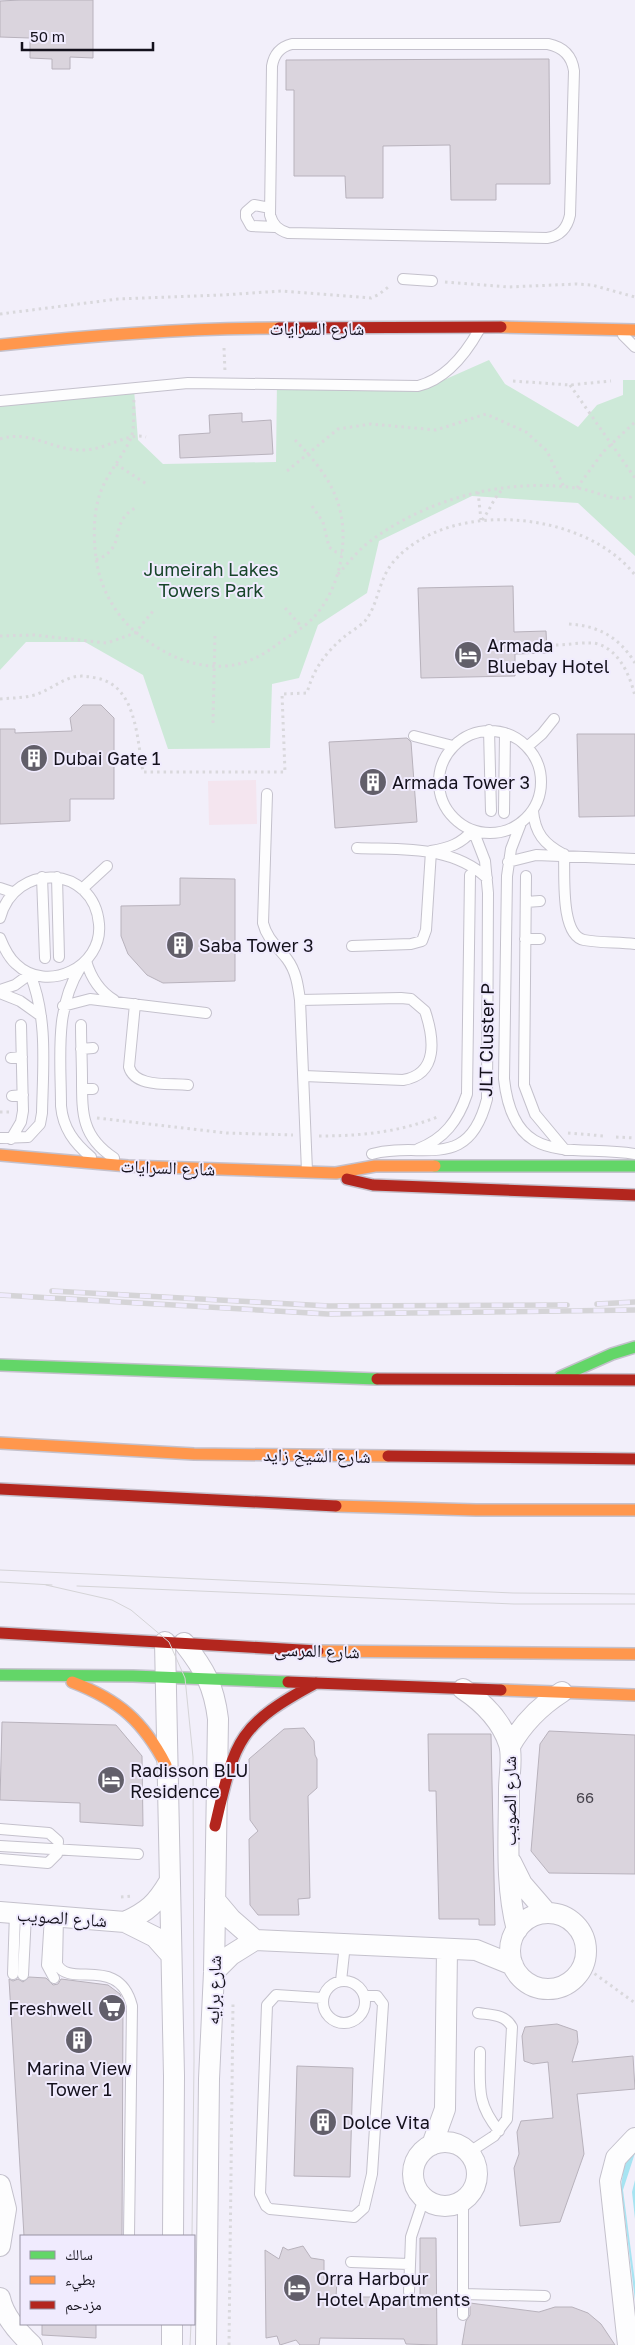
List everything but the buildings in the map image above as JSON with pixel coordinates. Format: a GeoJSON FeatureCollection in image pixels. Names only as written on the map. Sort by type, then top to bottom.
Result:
{"type":"FeatureCollection","features":[{"type":"Feature","properties":{"kind":"main road","name":"شارع السرايات"},"geometry":{"type":"LineString","coordinates":[[0,345],[66,338],[223,328],[481,327],[635,330]]}},
{"type":"Feature","properties":{"kind":"main road","name":"شارع السرايات"},"geometry":{"type":"LineString","coordinates":[[0,1155],[128,1166],[336,1173],[375,1166],[635,1166]]}},
{"type":"Feature","properties":{"kind":"main road","name":"شارع السرايات"},"geometry":{"type":"LineString","coordinates":[[336,1173],[360,1184],[373,1185],[631,1195]]}},
{"type":"Feature","properties":{"kind":"main road"},"geometry":{"type":"LineString","coordinates":[[550,1382],[588,1363],[635,1348]]}},
{"type":"Feature","properties":{"kind":"main road"},"geometry":{"type":"LineString","coordinates":[[0,1365],[215,1375],[550,1382],[635,1380]]}},
{"type":"Feature","properties":{"kind":"main road","name":"شارع الشيخ زايد"},"geometry":{"type":"LineString","coordinates":[[0,1443],[194,1454],[635,1459]]}},
{"type":"Feature","properties":{"kind":"main road"},"geometry":{"type":"LineString","coordinates":[[0,1489],[158,1498],[406,1507],[635,1510]]}},
{"type":"Feature","properties":{"kind":"main road","name":"شارع المرسى"},"geometry":{"type":"LineString","coordinates":[[0,1633],[173,1657],[218,1679],[635,1695]]}},
{"type":"Feature","properties":{"kind":"main road"},"geometry":{"type":"LineString","coordinates":[[236,1658],[303,1651]]}},
{"type":"Feature","properties":{"kind":"main road","name":"شارع المرسى"},"geometry":{"type":"LineString","coordinates":[[0,1675],[56,1676],[173,1657],[303,1651],[635,1654]]}},
{"type":"Feature","properties":{"kind":"main road"},"geometry":{"type":"LineString","coordinates":[[111,1664],[173,1657]]}},
{"type":"Feature","properties":{"kind":"main road"},"geometry":{"type":"LineString","coordinates":[[218,1679],[226,1667]]}},
{"type":"Feature","properties":{"kind":"main road"},"geometry":{"type":"LineString","coordinates":[[56,1676],[89,1688],[121,1705],[146,1730],[166,1765]]}},
{"type":"Feature","properties":{"kind":"main road"},"geometry":{"type":"LineString","coordinates":[[215,1826],[230,1767],[236,1749],[244,1734],[256,1720],[276,1705],[316,1683]]}},
{"type":"Feature","properties":{"kind":"street","name":"شارع برايه"},"geometry":{"type":"LineString","coordinates":[[173,1657],[218,1679],[216,1696],[218,1719],[214,1972],[209,2080],[206,2345]]}},
{"type":"Feature","properties":{"kind":"street"},"geometry":{"type":"LineString","coordinates":[[172,2235],[174,2076],[166,1765],[173,1657]]}},
{"type":"Feature","properties":{"kind":"street","name":"شارع الصويب"},"geometry":{"type":"LineString","coordinates":[[463,1689],[488,1709],[499,1723],[510,1746],[509,1895],[515,1934]]}},
{"type":"Feature","properties":{"kind":"street","name":"شارع الصويب"},"geometry":{"type":"LineString","coordinates":[[510,1746],[517,1733],[537,1710],[562,1692]]}},
{"type":"Feature","properties":{"kind":"street"},"geometry":{"type":"LineString","coordinates":[[509,1855],[522,1884],[547,1913]]}},
{"type":"Feature","properties":{"kind":"street","name":"شارع الصويب"},"geometry":{"type":"LineString","coordinates":[[125,1922],[145,1912],[153,1905],[169,1882]]}},
{"type":"Feature","properties":{"kind":"street"},"geometry":{"type":"LineString","coordinates":[[215,1900],[231,1919],[255,1940]]}},
{"type":"Feature","properties":{"kind":"street","name":"شارع الصويب"},"geometry":{"type":"LineString","coordinates":[[13,1913],[125,1922],[155,1936],[171,1956]]}},
{"type":"Feature","properties":{"kind":"street"},"geometry":{"type":"LineString","coordinates":[[547,1913],[560,1914],[571,1920],[580,1930],[585,1941],[587,1954],[584,1966],[577,1977],[566,1985],[554,1989],[542,1988],[524,1980],[513,1965],[510,1956],[515,1934],[524,1921],[535,1915],[547,1913]]}},
{"type":"Feature","properties":{"kind":"street"},"geometry":{"type":"LineString","coordinates":[[476,1950],[515,1934]]}},
{"type":"Feature","properties":{"kind":"street"},"geometry":{"type":"LineString","coordinates":[[214,1972],[231,1955],[255,1940],[476,1950],[513,1965]]}},
{"type":"Feature","properties":{"kind":"street"},"geometry":{"type":"LineString","coordinates":[[445,2109],[464,2150],[474,2162],[476,2173],[471,2193],[453,2205],[443,2206],[432,2204],[417,2190],[413,2180],[413,2169],[417,2159],[432,2145],[445,2109],[446,1949]]}},
{"type":"Feature","properties":{"kind":"street"},"geometry":{"type":"LineString","coordinates":[[628,2345],[610,2180],[616,2158],[635,2138]]}},
{"type":"Feature","properties":{"kind":"street"},"geometry":{"type":"LineString","coordinates":[[432,2145],[451,2143],[464,2150]]}},
{"type":"Feature","properties":{"kind":"street"},"geometry":{"type":"LineString","coordinates":[[0,2185],[6,2209],[0,2246]]}},
{"type":"Feature","properties":{"kind":"street"},"geometry":{"type":"LineString","coordinates":[[0,2298],[1,2304],[18,2332],[32,2345]]}},
{"type":"Feature","properties":{"kind":"street"},"geometry":{"type":"LineString","coordinates":[[172,2325],[172,2345]]}},
{"type":"Feature","properties":{"kind":"lane"},"geometry":{"type":"LineString","coordinates":[[270,208],[254,205],[246,212],[246,217],[251,226],[276,227],[288,233],[547,238],[560,234],[565,228],[570,215],[574,72],[570,58],[561,48],[548,44],[286,46],[276,54],[272,66],[270,215],[276,227]]}},
{"type":"Feature","properties":{"kind":"lane"},"geometry":{"type":"LineString","coordinates":[[403,279],[432,281]]}},
{"type":"Feature","properties":{"kind":"lane"},"geometry":{"type":"LineString","coordinates":[[0,401],[188,383],[418,386],[429,383],[451,367],[472,343],[481,327]]}},
{"type":"Feature","properties":{"kind":"lane"},"geometry":{"type":"LineString","coordinates":[[617,329],[635,347]]}},
{"type":"Feature","properties":{"kind":"lane"},"geometry":{"type":"LineString","coordinates":[[414,736],[453,746],[470,735],[490,730],[517,738],[528,747],[554,719]]}},
{"type":"Feature","properties":{"kind":"lane"},"geometry":{"type":"LineString","coordinates":[[490,730],[491,811]]}},
{"type":"Feature","properties":{"kind":"lane"},"geometry":{"type":"LineString","coordinates":[[504,813],[505,733]]}},
{"type":"Feature","properties":{"kind":"lane","name":"JLT Cluster P"},"geometry":{"type":"LineString","coordinates":[[453,746],[443,760],[439,776],[440,794],[446,809],[458,822],[473,830],[486,833],[498,832],[521,823]]}},
{"type":"Feature","properties":{"kind":"lane","name":"JLT Cluster P"},"geometry":{"type":"LineString","coordinates":[[528,747],[537,761],[541,778],[539,795],[533,810],[521,823],[508,862],[504,1079],[507,1102],[517,1123],[525,1133],[547,1146],[565,1150],[635,1154]]}},
{"type":"Feature","properties":{"kind":"lane"},"geometry":{"type":"LineString","coordinates":[[267,794],[263,923],[268,938],[287,959],[293,970],[300,1000],[307,1172]]}},
{"type":"Feature","properties":{"kind":"lane"},"geometry":{"type":"LineString","coordinates":[[533,810],[534,825],[540,838],[551,848],[564,854]]}},
{"type":"Feature","properties":{"kind":"lane"},"geometry":{"type":"LineString","coordinates":[[358,848],[431,851],[450,848],[473,830]]}},
{"type":"Feature","properties":{"kind":"lane","name":"JLT Cluster P"},"geometry":{"type":"LineString","coordinates":[[336,1173],[362,1157],[377,1153],[446,1150],[461,1142],[474,1130],[482,1117],[487,1099],[487,878],[483,853],[473,830]]}},
{"type":"Feature","properties":{"kind":"lane"},"geometry":{"type":"LineString","coordinates":[[431,851],[461,859],[478,869],[487,878]]}},
{"type":"Feature","properties":{"kind":"lane"},"geometry":{"type":"LineString","coordinates":[[352,946],[411,944],[422,941],[426,930],[431,851]]}},
{"type":"Feature","properties":{"kind":"lane"},"geometry":{"type":"LineString","coordinates":[[564,854],[567,920],[572,933],[584,940],[635,944]]}},
{"type":"Feature","properties":{"kind":"lane"},"geometry":{"type":"LineString","coordinates":[[508,862],[536,855],[564,854],[635,859]]}},
{"type":"Feature","properties":{"kind":"lane"},"geometry":{"type":"LineString","coordinates":[[82,889],[107,866]]}},
{"type":"Feature","properties":{"kind":"lane"},"geometry":{"type":"LineString","coordinates":[[412,1152],[432,1144],[448,1130],[460,1112],[467,1094],[466,900],[470,875]]}},
{"type":"Feature","properties":{"kind":"lane"},"geometry":{"type":"LineString","coordinates":[[526,876],[524,1085],[534,1114],[565,1150]]}},
{"type":"Feature","properties":{"kind":"lane"},"geometry":{"type":"LineString","coordinates":[[42,877],[45,958]]}},
{"type":"Feature","properties":{"kind":"lane"},"geometry":{"type":"LineString","coordinates":[[0,918],[3,906],[12,892],[31,880],[42,877],[57,877],[82,889],[91,899],[97,911],[99,924],[98,938],[67,992],[63,1006],[61,1028],[62,1116],[69,1133],[78,1146],[90,1157],[105,1164]]}},
{"type":"Feature","properties":{"kind":"lane"},"geometry":{"type":"LineString","coordinates":[[57,877],[59,957]]}},
{"type":"Feature","properties":{"kind":"lane"},"geometry":{"type":"LineString","coordinates":[[0,888],[12,892]]}},
{"type":"Feature","properties":{"kind":"lane"},"geometry":{"type":"LineString","coordinates":[[526,902],[540,901]]}},
{"type":"Feature","properties":{"kind":"lane"},"geometry":{"type":"LineString","coordinates":[[0,938],[6,953],[16,965],[30,974],[47,977],[65,975],[83,964]]}},
{"type":"Feature","properties":{"kind":"lane"},"geometry":{"type":"LineString","coordinates":[[525,939],[540,939]]}},
{"type":"Feature","properties":{"kind":"lane"},"geometry":{"type":"LineString","coordinates":[[83,964],[97,986],[106,996],[117,1002]]}},
{"type":"Feature","properties":{"kind":"lane"},"geometry":{"type":"LineString","coordinates":[[0,992],[15,985],[30,974]]}},
{"type":"Feature","properties":{"kind":"lane"},"geometry":{"type":"LineString","coordinates":[[0,1138],[28,1137],[40,1124],[42,1113],[43,1029],[40,1001],[30,974]]}},
{"type":"Feature","properties":{"kind":"lane"},"geometry":{"type":"LineString","coordinates":[[0,992],[20,1001],[41,1016]]}},
{"type":"Feature","properties":{"kind":"lane"},"geometry":{"type":"LineString","coordinates":[[63,1006],[90,999],[206,1013]]}},
{"type":"Feature","properties":{"kind":"lane"},"geometry":{"type":"LineString","coordinates":[[300,1000],[410,999],[425,1011],[432,1055],[429,1065],[422,1073],[414,1078],[403,1080],[304,1076]]}},
{"type":"Feature","properties":{"kind":"lane"},"geometry":{"type":"LineString","coordinates":[[135,1004],[129,1067],[131,1073],[141,1081],[188,1084]]}},
{"type":"Feature","properties":{"kind":"lane"},"geometry":{"type":"LineString","coordinates":[[11,1139],[21,1122],[23,1095],[17,1058],[21,1025]]}},
{"type":"Feature","properties":{"kind":"lane"},"geometry":{"type":"LineString","coordinates":[[81,1025],[83,1117],[89,1132],[99,1146],[128,1166]]}},
{"type":"Feature","properties":{"kind":"lane"},"geometry":{"type":"LineString","coordinates":[[81,1049],[93,1048]]}},
{"type":"Feature","properties":{"kind":"lane"},"geometry":{"type":"LineString","coordinates":[[82,1089],[94,1089]]}},
{"type":"Feature","properties":{"kind":"lane"},"geometry":{"type":"LineString","coordinates":[[12,1096],[23,1095]]}},
{"type":"Feature","properties":{"kind":"lane"},"geometry":{"type":"LineString","coordinates":[[0,1829],[49,1833],[56,1837],[57,1849],[55,1858],[48,1863],[0,1859]]}},
{"type":"Feature","properties":{"kind":"lane"},"geometry":{"type":"LineString","coordinates":[[0,1846],[138,1854]]}},
{"type":"Feature","properties":{"kind":"lane"},"geometry":{"type":"LineString","coordinates":[[13,1913],[18,1974]]}},
{"type":"Feature","properties":{"kind":"lane"},"geometry":{"type":"LineString","coordinates":[[54,1917],[48,1965],[54,1978]]}},
{"type":"Feature","properties":{"kind":"lane"},"geometry":{"type":"LineString","coordinates":[[54,1917],[57,1964],[59,1968],[67,1973],[110,1977],[122,1986],[130,1999],[132,2016],[130,2235]]}},
{"type":"Feature","properties":{"kind":"lane"},"geometry":{"type":"LineString","coordinates":[[341,1981],[345,1944]]}},
{"type":"Feature","properties":{"kind":"lane"},"geometry":{"type":"LineString","coordinates":[[341,1981],[355,1984],[364,1996],[365,2005],[361,2014],[354,2021],[345,2024],[336,2022],[328,2016],[323,2008],[322,1998],[331,1985],[341,1981]]}},
{"type":"Feature","properties":{"kind":"lane"},"geometry":{"type":"LineString","coordinates":[[322,1998],[276,1996],[267,2005],[260,2194],[270,2210],[354,2217],[364,2208],[372,2174],[383,2004],[377,1996],[364,1996]]}},
{"type":"Feature","properties":{"kind":"lane"},"geometry":{"type":"LineString","coordinates":[[464,2150],[500,2131],[509,2112],[513,2032],[506,2019],[478,2013]]}},
{"type":"Feature","properties":{"kind":"lane"},"geometry":{"type":"LineString","coordinates":[[480,2052],[480,2096],[487,2114],[500,2131]]}},
{"type":"Feature","properties":{"kind":"lane"},"geometry":{"type":"LineString","coordinates":[[409,2292],[411,2237],[424,2198]]}},
{"type":"Feature","properties":{"kind":"lane"},"geometry":{"type":"LineString","coordinates":[[462,2316],[463,2200]]}},
{"type":"Feature","properties":{"kind":"lane"},"geometry":{"type":"LineString","coordinates":[[351,2262],[409,2264]]}},
{"type":"Feature","properties":{"kind":"lane"},"geometry":{"type":"LineString","coordinates":[[463,2294],[545,2296]]}},
{"type":"Feature","properties":{"kind":"path"},"geometry":{"type":"LineString","coordinates":[[0,314],[118,299],[223,296],[281,291],[371,298],[403,279]]}},
{"type":"Feature","properties":{"kind":"path"},"geometry":{"type":"LineString","coordinates":[[432,281],[508,287],[592,285],[635,297]]}},
{"type":"Feature","properties":{"kind":"path"},"geometry":{"type":"LineString","coordinates":[[513,381],[570,384],[611,381]]}},
{"type":"Feature","properties":{"kind":"path"},"geometry":{"type":"LineString","coordinates":[[570,384],[635,478]]}},
{"type":"Feature","properties":{"kind":"path"},"geometry":{"type":"LineString","coordinates":[[134,399],[131,436],[103,486],[96,510],[94,535],[96,560],[109,600],[121,617],[136,633],[158,649],[182,661],[213,666],[245,663],[262,656],[312,619],[326,600],[337,574],[342,553],[343,526],[337,500],[324,476],[294,439]]}},
{"type":"Feature","properties":{"kind":"path"},"geometry":{"type":"LineString","coordinates":[[287,471],[338,429],[371,424],[436,430],[486,414],[526,432],[547,450],[564,487]]}},
{"type":"Feature","properties":{"kind":"path"},"geometry":{"type":"LineString","coordinates":[[577,488],[593,463],[635,422]]}},
{"type":"Feature","properties":{"kind":"path"},"geometry":{"type":"LineString","coordinates":[[0,440],[21,436],[35,438],[63,448],[98,450],[131,436],[146,437]]}},
{"type":"Feature","properties":{"kind":"path"},"geometry":{"type":"LineString","coordinates":[[116,464],[148,484]]}},
{"type":"Feature","properties":{"kind":"path"},"geometry":{"type":"LineString","coordinates":[[337,574],[372,540],[406,518],[478,492],[529,485],[577,488],[622,499],[635,495]]}},
{"type":"Feature","properties":{"kind":"path"},"geometry":{"type":"LineString","coordinates":[[482,520],[489,512],[494,498],[504,488]]}},
{"type":"Feature","properties":{"kind":"path"},"geometry":{"type":"LineString","coordinates":[[478,492],[482,520]]}},
{"type":"Feature","properties":{"kind":"path"},"geometry":{"type":"LineString","coordinates":[[312,506],[324,522],[329,547],[336,552],[342,553]]}},
{"type":"Feature","properties":{"kind":"path"},"geometry":{"type":"LineString","coordinates":[[96,560],[111,552],[117,541],[120,523],[128,511],[134,508]]}},
{"type":"Feature","properties":{"kind":"path"},"geometry":{"type":"LineString","coordinates":[[0,699],[35,695],[71,678],[86,676],[100,678],[119,690],[131,709],[143,772],[285,772],[282,694],[307,693],[312,675],[325,655],[365,621],[372,609],[382,578],[394,560],[409,547],[436,532],[465,522],[496,519],[526,520],[555,526],[583,537],[608,552],[635,575]]}},
{"type":"Feature","properties":{"kind":"path"},"geometry":{"type":"LineString","coordinates":[[285,608],[302,627]]}},
{"type":"Feature","properties":{"kind":"path"},"geometry":{"type":"LineString","coordinates":[[0,636],[34,634],[107,643],[136,633],[154,610]]}},
{"type":"Feature","properties":{"kind":"path"},"geometry":{"type":"LineString","coordinates":[[569,624],[599,629],[613,636],[624,646],[635,663]]}},
{"type":"Feature","properties":{"kind":"path"},"geometry":{"type":"LineString","coordinates":[[213,723],[215,633]]}},
{"type":"Feature","properties":{"kind":"path"},"geometry":{"type":"LineString","coordinates":[[556,645],[598,644],[615,654],[630,676],[635,696]]}},
{"type":"Feature","properties":{"kind":"path"},"geometry":{"type":"LineString","coordinates":[[584,1966],[635,2002]]}},
{"type":"Feature","properties":{"kind":"path"},"geometry":{"type":"LineString","coordinates":[[229,2345],[233,2000]]}},
{"type":"Feature","properties":{"kind":"shaded area"},"geometry":{"type":"Polygon","coordinates":[[[256,780],[257,824],[209,825],[208,781],[256,780]]]}},
{"type":"Feature","properties":{"kind":"green space","name":"Jumeirah Lakes Towers Park"},"geometry":{"type":"Polygon","coordinates":[[[489,360],[505,384],[578,427],[597,405],[623,395],[623,380],[635,380],[635,556],[578,503],[472,496],[379,541],[367,593],[318,625],[299,678],[272,684],[270,748],[168,749],[143,675],[85,642],[26,642],[0,670],[0,400],[134,389],[138,440],[163,464],[276,462],[277,381],[437,383],[489,360]]]}},
{"type":"Feature","properties":{"kind":"water"},"geometry":{"type":"Polygon","coordinates":[[[635,2147],[635,2300],[621,2186],[624,2167],[635,2147]]]}},
{"type":"Feature","properties":{"kind":"pier"},"geometry":{"type":"Polygon","coordinates":[[[635,2153],[635,2180],[632,2192],[635,2219],[635,2282],[623,2190],[635,2153]]]}},
{"type":"Feature","properties":{"kind":"tram line"},"geometry":{"type":"LineString","coordinates":[[0,1570],[513,1593],[635,1594]]}},
{"type":"Feature","properties":{"kind":"tram line"},"geometry":{"type":"LineString","coordinates":[[0,1582],[52,1585]]}},
{"type":"Feature","properties":{"kind":"tram line"},"geometry":{"type":"LineString","coordinates":[[46,1585],[112,1600],[131,1610],[169,1642],[185,1678],[193,1757],[194,2062],[192,2235]]}},
{"type":"Feature","properties":{"kind":"tram line"},"geometry":{"type":"LineString","coordinates":[[77,1586],[514,1604],[635,1604]]}},
{"type":"Feature","properties":{"kind":"tram line"},"geometry":{"type":"LineString","coordinates":[[190,2345],[191,2325]]}},
{"type":"Feature","properties":{"kind":"railway"},"geometry":{"type":"LineString","coordinates":[[52,1291],[329,1306],[567,1305]]}},
{"type":"Feature","properties":{"kind":"railway"},"geometry":{"type":"LineString","coordinates":[[0,1295],[328,1314],[635,1310]]}},
{"type":"Feature","properties":{"kind":"railway"},"geometry":{"type":"LineString","coordinates":[[597,1304],[635,1302]]}},
{"type":"Feature","properties":{"kind":"traffic: fast"},"geometry":{"type":"LineString","coordinates":[[435,1166],[635,1166]]}},
{"type":"Feature","properties":{"kind":"traffic: fast"},"geometry":{"type":"LineString","coordinates":[[560,1377],[612,1354],[635,1347]]}},
{"type":"Feature","properties":{"kind":"traffic: fast"},"geometry":{"type":"LineString","coordinates":[[0,1365],[377,1379]]}},
{"type":"Feature","properties":{"kind":"traffic: fast"},"geometry":{"type":"LineString","coordinates":[[0,1675],[133,1676],[288,1682]]}},
{"type":"Feature","properties":{"kind":"traffic: slow"},"geometry":{"type":"LineString","coordinates":[[501,327],[635,330]]}},
{"type":"Feature","properties":{"kind":"traffic: slow"},"geometry":{"type":"LineString","coordinates":[[0,345],[140,333],[209,329],[279,328]]}},
{"type":"Feature","properties":{"kind":"traffic: slow"},"geometry":{"type":"LineString","coordinates":[[0,1155],[128,1166],[336,1173],[375,1166],[435,1166]]}},
{"type":"Feature","properties":{"kind":"traffic: slow"},"geometry":{"type":"LineString","coordinates":[[0,1443],[194,1454],[388,1456]]}},
{"type":"Feature","properties":{"kind":"traffic: slow"},"geometry":{"type":"LineString","coordinates":[[336,1506],[476,1510],[635,1510]]}},
{"type":"Feature","properties":{"kind":"traffic: slow"},"geometry":{"type":"LineString","coordinates":[[318,1651],[635,1654]]}},
{"type":"Feature","properties":{"kind":"traffic: slow"},"geometry":{"type":"LineString","coordinates":[[72,1682],[103,1696],[128,1714],[148,1736],[166,1765]]}},
{"type":"Feature","properties":{"kind":"traffic: slow"},"geometry":{"type":"LineString","coordinates":[[501,1690],[635,1695]]}},
{"type":"Feature","properties":{"kind":"traffic: jam"},"geometry":{"type":"LineString","coordinates":[[279,328],[501,327]]}},
{"type":"Feature","properties":{"kind":"traffic: jam"},"geometry":{"type":"LineString","coordinates":[[347,1179],[373,1185],[635,1195]]}},
{"type":"Feature","properties":{"kind":"traffic: jam"},"geometry":{"type":"LineString","coordinates":[[377,1379],[635,1380]]}},
{"type":"Feature","properties":{"kind":"traffic: jam"},"geometry":{"type":"LineString","coordinates":[[388,1456],[635,1459]]}},
{"type":"Feature","properties":{"kind":"traffic: jam"},"geometry":{"type":"LineString","coordinates":[[0,1489],[336,1506]]}},
{"type":"Feature","properties":{"kind":"traffic: jam"},"geometry":{"type":"LineString","coordinates":[[0,1633],[318,1651]]}},
{"type":"Feature","properties":{"kind":"traffic: jam"},"geometry":{"type":"LineString","coordinates":[[288,1682],[501,1690]]}},
{"type":"Feature","properties":{"kind":"traffic: jam"},"geometry":{"type":"LineString","coordinates":[[215,1826],[228,1774],[243,1739],[254,1725],[269,1712],[316,1683]]}},
{"type":"Feature","properties":{"kind":"place","name":"Armada Bluebay Hotel"},"geometry":{"type":"Point","coordinates":[468,655]}},
{"type":"Feature","properties":{"kind":"place","name":"Dubai Gate 1"},"geometry":{"type":"Point","coordinates":[34,758]}},
{"type":"Feature","properties":{"kind":"place","name":"Armada Tower 3"},"geometry":{"type":"Point","coordinates":[373,782]}},
{"type":"Feature","properties":{"kind":"place","name":"Saba Tower 3"},"geometry":{"type":"Point","coordinates":[180,945]}},
{"type":"Feature","properties":{"kind":"place","name":"Radisson BLU Residence"},"geometry":{"type":"Point","coordinates":[111,1780]}},
{"type":"Feature","properties":{"kind":"place","name":"Freshwell"},"geometry":{"type":"Point","coordinates":[112,2008]}},
{"type":"Feature","properties":{"kind":"place","name":"Marina View Tower 1"},"geometry":{"type":"Point","coordinates":[79,2040]}},
{"type":"Feature","properties":{"kind":"place","name":"Dolce Vita"},"geometry":{"type":"Point","coordinates":[323,2122]}},
{"type":"Feature","properties":{"kind":"place","name":"Orra Harbour Hotel Apartments"},"geometry":{"type":"Point","coordinates":[297,2288]}}]}
